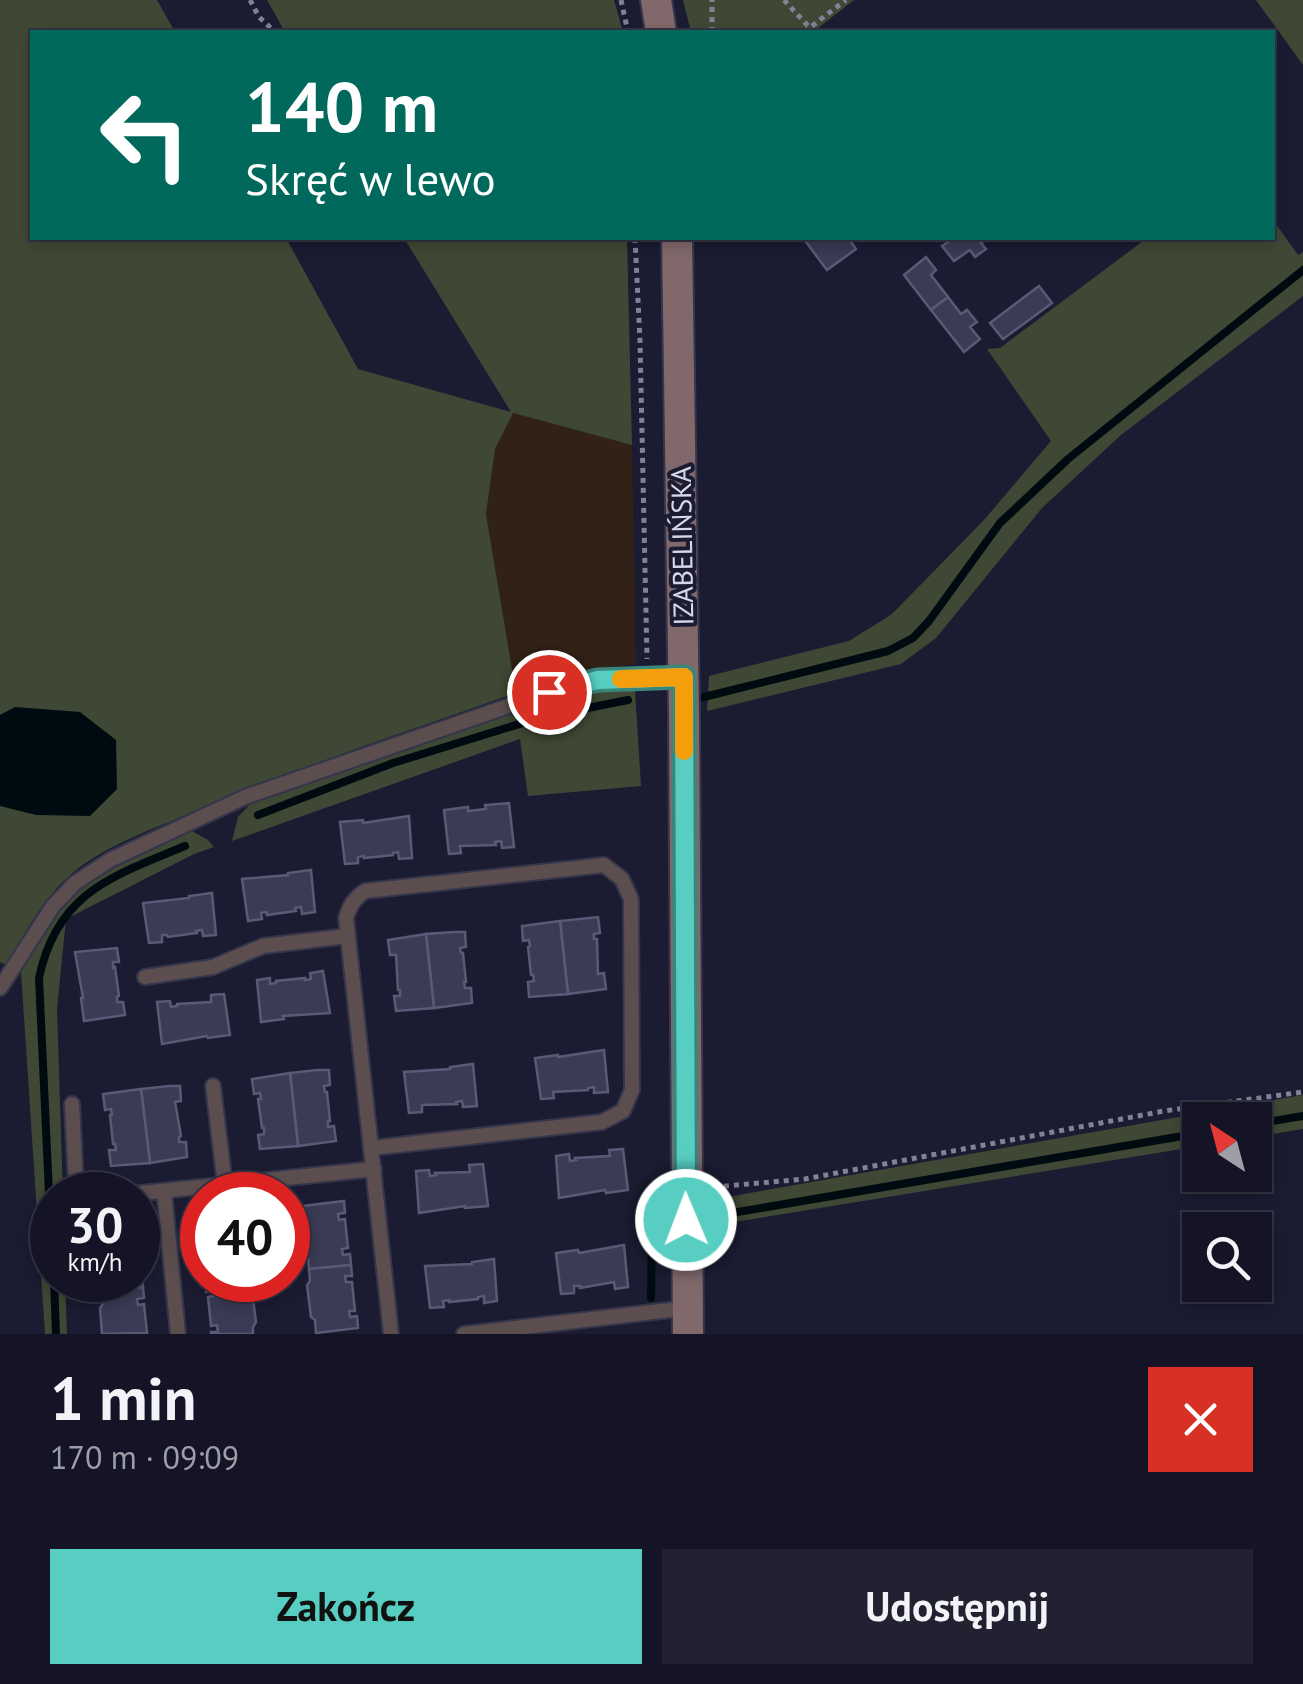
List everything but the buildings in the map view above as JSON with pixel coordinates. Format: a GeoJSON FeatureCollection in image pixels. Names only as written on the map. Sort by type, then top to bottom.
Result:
{"type":"FeatureCollection","features":[{"type":"Feature","properties":{"kind":"street"},"geometry":{"type":"LineString","coordinates":[[656,0],[661,30]]}},
{"type":"Feature","properties":{"kind":"street","name":"IZABELIŃSKA"},"geometry":{"type":"LineString","coordinates":[[677,240],[687,1321]]}},
{"type":"Feature","properties":{"kind":"lane"},"geometry":{"type":"LineString","coordinates":[[0,988],[54,906],[75,883],[110,860],[245,797],[549,692],[598,680],[684,677]]}},
{"type":"Feature","properties":{"kind":"lane"},"geometry":{"type":"LineString","coordinates":[[372,1148],[602,1122],[624,1111],[632,1090],[631,899],[622,879],[604,865],[365,891],[350,906],[346,918],[391,1334]]}},
{"type":"Feature","properties":{"kind":"lane"},"geometry":{"type":"LineString","coordinates":[[144,977],[213,967],[263,946],[348,936]]}},
{"type":"Feature","properties":{"kind":"lane"},"geometry":{"type":"LineString","coordinates":[[213,1086],[223,1172]]}},
{"type":"Feature","properties":{"kind":"lane"},"geometry":{"type":"LineString","coordinates":[[72,1104],[75,1172]]}},
{"type":"Feature","properties":{"kind":"lane"},"geometry":{"type":"LineString","coordinates":[[310,1176],[374,1169]]}},
{"type":"Feature","properties":{"kind":"lane"},"geometry":{"type":"LineString","coordinates":[[160,1192],[180,1190]]}},
{"type":"Feature","properties":{"kind":"lane"},"geometry":{"type":"LineString","coordinates":[[164,1192],[178,1334]]}},
{"type":"Feature","properties":{"kind":"lane"},"geometry":{"type":"LineString","coordinates":[[464,1334],[687,1321]]}},
{"type":"Feature","properties":{"kind":"path"},"geometry":{"type":"LineString","coordinates":[[250,0],[259,17],[273,30]]}},
{"type":"Feature","properties":{"kind":"path"},"geometry":{"type":"LineString","coordinates":[[620,0],[628,30]]}},
{"type":"Feature","properties":{"kind":"path"},"geometry":{"type":"LineString","coordinates":[[712,0],[712,30]]}},
{"type":"Feature","properties":{"kind":"path"},"geometry":{"type":"LineString","coordinates":[[784,0],[793,6],[807,30],[846,0]]}},
{"type":"Feature","properties":{"kind":"path"},"geometry":{"type":"LineString","coordinates":[[686,1187],[805,1179],[1164,1111],[1303,1092]]}},
{"type":"Feature","properties":{"kind":"shaded area"},"geometry":{"type":"Polygon","coordinates":[[[513,413],[632,445],[636,664],[560,677],[516,693],[486,514],[495,449],[513,413]]]}},
{"type":"Feature","properties":{"kind":"shaded area"},"geometry":{"type":"Polygon","coordinates":[[[15,707],[80,712],[116,740],[117,789],[90,816],[36,815],[0,806],[0,715],[15,707]]]}},
{"type":"Feature","properties":{"kind":"green space"},"geometry":{"type":"Polygon","coordinates":[[[0,0],[157,0],[174,30],[30,30],[30,240],[287,240],[358,369],[511,412],[405,240],[627,240],[632,445],[513,413],[495,449],[486,514],[516,693],[269,781],[109,849],[57,888],[7,965],[0,962],[0,0]]]}},
{"type":"Feature","properties":{"kind":"green space"},"geometry":{"type":"Polygon","coordinates":[[[267,0],[614,0],[622,30],[284,30],[267,0]]]}},
{"type":"Feature","properties":{"kind":"green space"},"geometry":{"type":"Polygon","coordinates":[[[683,0],[854,0],[816,30],[690,30],[683,0]]]}},
{"type":"Feature","properties":{"kind":"green space"},"geometry":{"type":"Polygon","coordinates":[[[1256,0],[1303,0],[1303,65],[1256,0]]]}},
{"type":"Feature","properties":{"kind":"green space"},"geometry":{"type":"Polygon","coordinates":[[[1275,223],[1298,255],[1303,252],[1303,296],[1121,435],[1042,508],[936,638],[901,664],[707,711],[709,676],[849,641],[892,614],[984,520],[1051,441],[987,349],[1000,348],[1144,240],[1275,240],[1275,223]]]}},
{"type":"Feature","properties":{"kind":"green space"},"geometry":{"type":"Polygon","coordinates":[[[611,687],[635,691],[641,786],[528,796],[520,739],[232,841],[238,817],[253,801],[547,702],[611,687]]]}},
{"type":"Feature","properties":{"kind":"green space"},"geometry":{"type":"Polygon","coordinates":[[[192,831],[214,847],[66,919],[57,1009],[62,1172],[34,1172],[21,972],[44,930],[71,897],[126,859],[192,831]]]}},
{"type":"Feature","properties":{"kind":"green space"},"geometry":{"type":"Polygon","coordinates":[[[1303,1095],[1303,1129],[1272,1134],[1272,1102],[1263,1102],[1303,1095]]]}},
{"type":"Feature","properties":{"kind":"green space"},"geometry":{"type":"Polygon","coordinates":[[[1182,1116],[1182,1149],[716,1225],[716,1199],[1182,1116]]]}},
{"type":"Feature","properties":{"kind":"green space"},"geometry":{"type":"Polygon","coordinates":[[[43,1302],[66,1302],[67,1334],[45,1334],[43,1302]]]}},
{"type":"Feature","properties":{"kind":"waterway"},"geometry":{"type":"LineString","coordinates":[[704,697],[888,651],[913,638],[1000,523],[1068,459],[1303,270]]}},
{"type":"Feature","properties":{"kind":"waterway"},"geometry":{"type":"LineString","coordinates":[[258,815],[393,763],[542,717],[628,700]]}},
{"type":"Feature","properties":{"kind":"waterway"},"geometry":{"type":"LineString","coordinates":[[48,1172],[39,978],[47,949],[59,925],[92,891],[134,867],[185,846]]}},
{"type":"Feature","properties":{"kind":"waterway"},"geometry":{"type":"LineString","coordinates":[[1272,1121],[1303,1116]]}},
{"type":"Feature","properties":{"kind":"waterway"},"geometry":{"type":"LineString","coordinates":[[720,1215],[1182,1136]]}},
{"type":"Feature","properties":{"kind":"waterway"},"geometry":{"type":"LineString","coordinates":[[651,1298],[652,1225]]}},
{"type":"Feature","properties":{"kind":"waterway"},"geometry":{"type":"LineString","coordinates":[[55,1302],[56,1334]]}},
{"type":"Feature","properties":{"kind":"slow traffic"},"geometry":{"type":"LineString","coordinates":[[621,679],[684,677],[684,751]]}},
{"type":"Feature","properties":{"kind":"route"},"geometry":{"type":"LineString","coordinates":[[549,692],[598,680],[684,677],[686,1220]]}}]}
